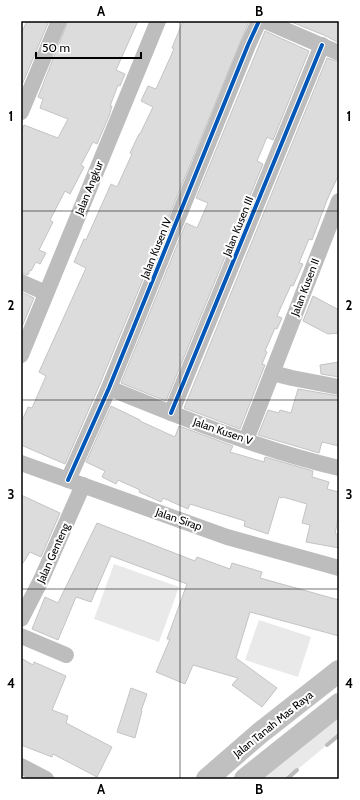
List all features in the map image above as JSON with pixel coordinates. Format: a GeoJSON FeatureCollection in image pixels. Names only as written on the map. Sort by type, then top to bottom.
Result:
{"type":"FeatureCollection","features":[{"type":"Feature","properties":{"kind":"street"},"geometry":{"type":"LineString","coordinates":[[21,112],[59,21]]}},
{"type":"Feature","properties":{"kind":"street","name":"Jalan Angkur"},"geometry":{"type":"LineString","coordinates":[[21,355],[158,21]]}},
{"type":"Feature","properties":{"kind":"street","name":"Jalan Kusen IV"},"geometry":{"type":"LineString","coordinates":[[75,483],[109,388],[259,21]]}},
{"type":"Feature","properties":{"kind":"street"},"geometry":{"type":"LineString","coordinates":[[265,21],[339,53]]}},
{"type":"Feature","properties":{"kind":"street","name":"Jalan Kusen III"},"geometry":{"type":"LineString","coordinates":[[171,413],[322,45]]}},
{"type":"Feature","properties":{"kind":"street","name":"Jalan Kusen II"},"geometry":{"type":"LineString","coordinates":[[246,440],[339,201]]}},
{"type":"Feature","properties":{"kind":"street"},"geometry":{"type":"LineString","coordinates":[[21,282],[46,293]]}},
{"type":"Feature","properties":{"kind":"street"},"geometry":{"type":"LineString","coordinates":[[272,373],[339,387]]}},
{"type":"Feature","properties":{"kind":"street","name":"Jalan Kusen V"},"geometry":{"type":"LineString","coordinates":[[109,388],[171,413],[246,440],[314,462],[339,468]]}},
{"type":"Feature","properties":{"kind":"street","name":"Jalan Sirap"},"geometry":{"type":"LineString","coordinates":[[21,463],[227,537],[339,568]]}},
{"type":"Feature","properties":{"kind":"street","name":"Jalan Genteng"},"geometry":{"type":"LineString","coordinates":[[21,619],[40,580],[75,483]]}},
{"type":"Feature","properties":{"kind":"street"},"geometry":{"type":"LineString","coordinates":[[21,636],[66,655]]}},
{"type":"Feature","properties":{"kind":"street","name":"Jalan Tanah Mas Raya"},"geometry":{"type":"LineString","coordinates":[[207,779],[260,733],[339,671]]}},
{"type":"Feature","properties":{"kind":"street"},"geometry":{"type":"LineString","coordinates":[[245,779],[339,704]]}},
{"type":"Feature","properties":{"kind":"street"},"geometry":{"type":"LineString","coordinates":[[21,766],[46,779]]}},
{"type":"Feature","properties":{"kind":"shaded area"},"geometry":{"type":"Polygon","coordinates":[[[114,564],[179,587],[159,642],[94,619],[114,564]]]}},
{"type":"Feature","properties":{"kind":"shaded area"},"geometry":{"type":"Polygon","coordinates":[[[259,620],[311,637],[298,677],[245,660],[259,620]]]}},
{"type":"Feature","properties":{"kind":"shaded area"},"geometry":{"type":"Polygon","coordinates":[[[339,704],[339,735],[286,779],[248,779],[339,704]]]}},
{"type":"Feature","properties":{"kind":"building"},"geometry":{"type":"Polygon","coordinates":[[[27,21],[49,21],[21,87],[21,34],[27,21]]]}},
{"type":"Feature","properties":{"kind":"building"},"geometry":{"type":"Polygon","coordinates":[[[68,21],[138,21],[116,70],[125,74],[120,86],[118,85],[110,106],[112,106],[109,116],[97,144],[93,142],[81,165],[84,167],[70,194],[65,191],[50,220],[53,222],[39,250],[46,253],[40,264],[36,262],[28,275],[21,273],[21,133],[24,125],[58,138],[68,119],[40,108],[43,99],[38,97],[68,21]]]}},
{"type":"Feature","properties":{"kind":"building"},"geometry":{"type":"Polygon","coordinates":[[[183,21],[249,21],[100,384],[65,464],[21,445],[21,423],[28,407],[32,408],[46,376],[39,372],[86,268],[74,262],[84,239],[86,240],[111,184],[117,187],[132,154],[130,153],[153,107],[141,101],[148,86],[156,89],[174,49],[172,48],[183,21]]]}},
{"type":"Feature","properties":{"kind":"building"},"geometry":{"type":"Polygon","coordinates":[[[289,21],[339,21],[339,43],[326,36],[289,21]]]}},
{"type":"Feature","properties":{"kind":"building"},"geometry":{"type":"Polygon","coordinates":[[[265,31],[309,51],[273,140],[267,137],[257,161],[263,164],[166,401],[121,383],[186,223],[197,228],[208,203],[196,198],[265,31]]]}},
{"type":"Feature","properties":{"kind":"building"},"geometry":{"type":"Polygon","coordinates":[[[327,58],[339,62],[339,174],[327,200],[312,240],[309,239],[299,263],[303,264],[293,286],[291,285],[277,316],[282,318],[277,329],[275,328],[265,351],[267,352],[262,364],[265,365],[240,429],[184,408],[327,58]]]}},
{"type":"Feature","properties":{"kind":"building"},"geometry":{"type":"Polygon","coordinates":[[[21,292],[34,298],[21,329],[21,292]]]}},
{"type":"Feature","properties":{"kind":"building"},"geometry":{"type":"Polygon","coordinates":[[[313,296],[339,310],[339,333],[328,334],[303,321],[313,296]]]}},
{"type":"Feature","properties":{"kind":"building"},"geometry":{"type":"Polygon","coordinates":[[[339,362],[339,377],[321,374],[320,365],[339,362]]]}},
{"type":"Feature","properties":{"kind":"building"},"geometry":{"type":"Polygon","coordinates":[[[298,389],[339,396],[339,446],[322,442],[319,453],[258,435],[268,410],[279,413],[280,410],[291,413],[298,389]]]}},
{"type":"Feature","properties":{"kind":"building"},"geometry":{"type":"Polygon","coordinates":[[[111,406],[175,437],[179,426],[233,446],[230,452],[264,462],[265,457],[313,471],[312,477],[329,482],[327,489],[339,492],[339,514],[335,534],[339,534],[339,548],[306,542],[310,525],[302,523],[307,504],[279,497],[268,534],[244,526],[245,521],[190,504],[188,509],[163,498],[161,502],[118,480],[116,484],[102,477],[105,471],[86,462],[111,406]]]}},
{"type":"Feature","properties":{"kind":"building"},"geometry":{"type":"Polygon","coordinates":[[[21,495],[60,513],[41,557],[30,552],[21,566],[21,495]]]}},
{"type":"Feature","properties":{"kind":"building"},"geometry":{"type":"Polygon","coordinates":[[[97,523],[195,561],[197,557],[230,569],[232,563],[262,572],[260,578],[339,600],[339,636],[250,612],[236,658],[277,688],[262,707],[232,685],[238,678],[193,665],[185,684],[156,672],[170,639],[167,639],[187,584],[111,556],[91,602],[76,597],[58,640],[32,629],[45,597],[58,603],[97,523]]]}},
{"type":"Feature","properties":{"kind":"building"},"geometry":{"type":"Polygon","coordinates":[[[21,658],[33,665],[34,662],[66,676],[52,710],[68,716],[66,723],[112,747],[97,777],[53,754],[52,757],[21,745],[21,658]]]}},
{"type":"Feature","properties":{"kind":"building"},"geometry":{"type":"Polygon","coordinates":[[[131,688],[147,694],[141,711],[135,738],[117,732],[131,688]]]}},
{"type":"Feature","properties":{"kind":"waterway"},"geometry":{"type":"LineString","coordinates":[[327,745],[339,735]]}},
{"type":"Feature","properties":{"kind":"waterway"},"geometry":{"type":"LineString","coordinates":[[287,779],[297,770]]}},
{"type":"Feature","properties":{"kind":"cycle path"},"geometry":{"type":"LineString","coordinates":[[68,480],[109,388],[259,21]]}},
{"type":"Feature","properties":{"kind":"cycle path"},"geometry":{"type":"LineString","coordinates":[[171,413],[322,45]]}}]}
